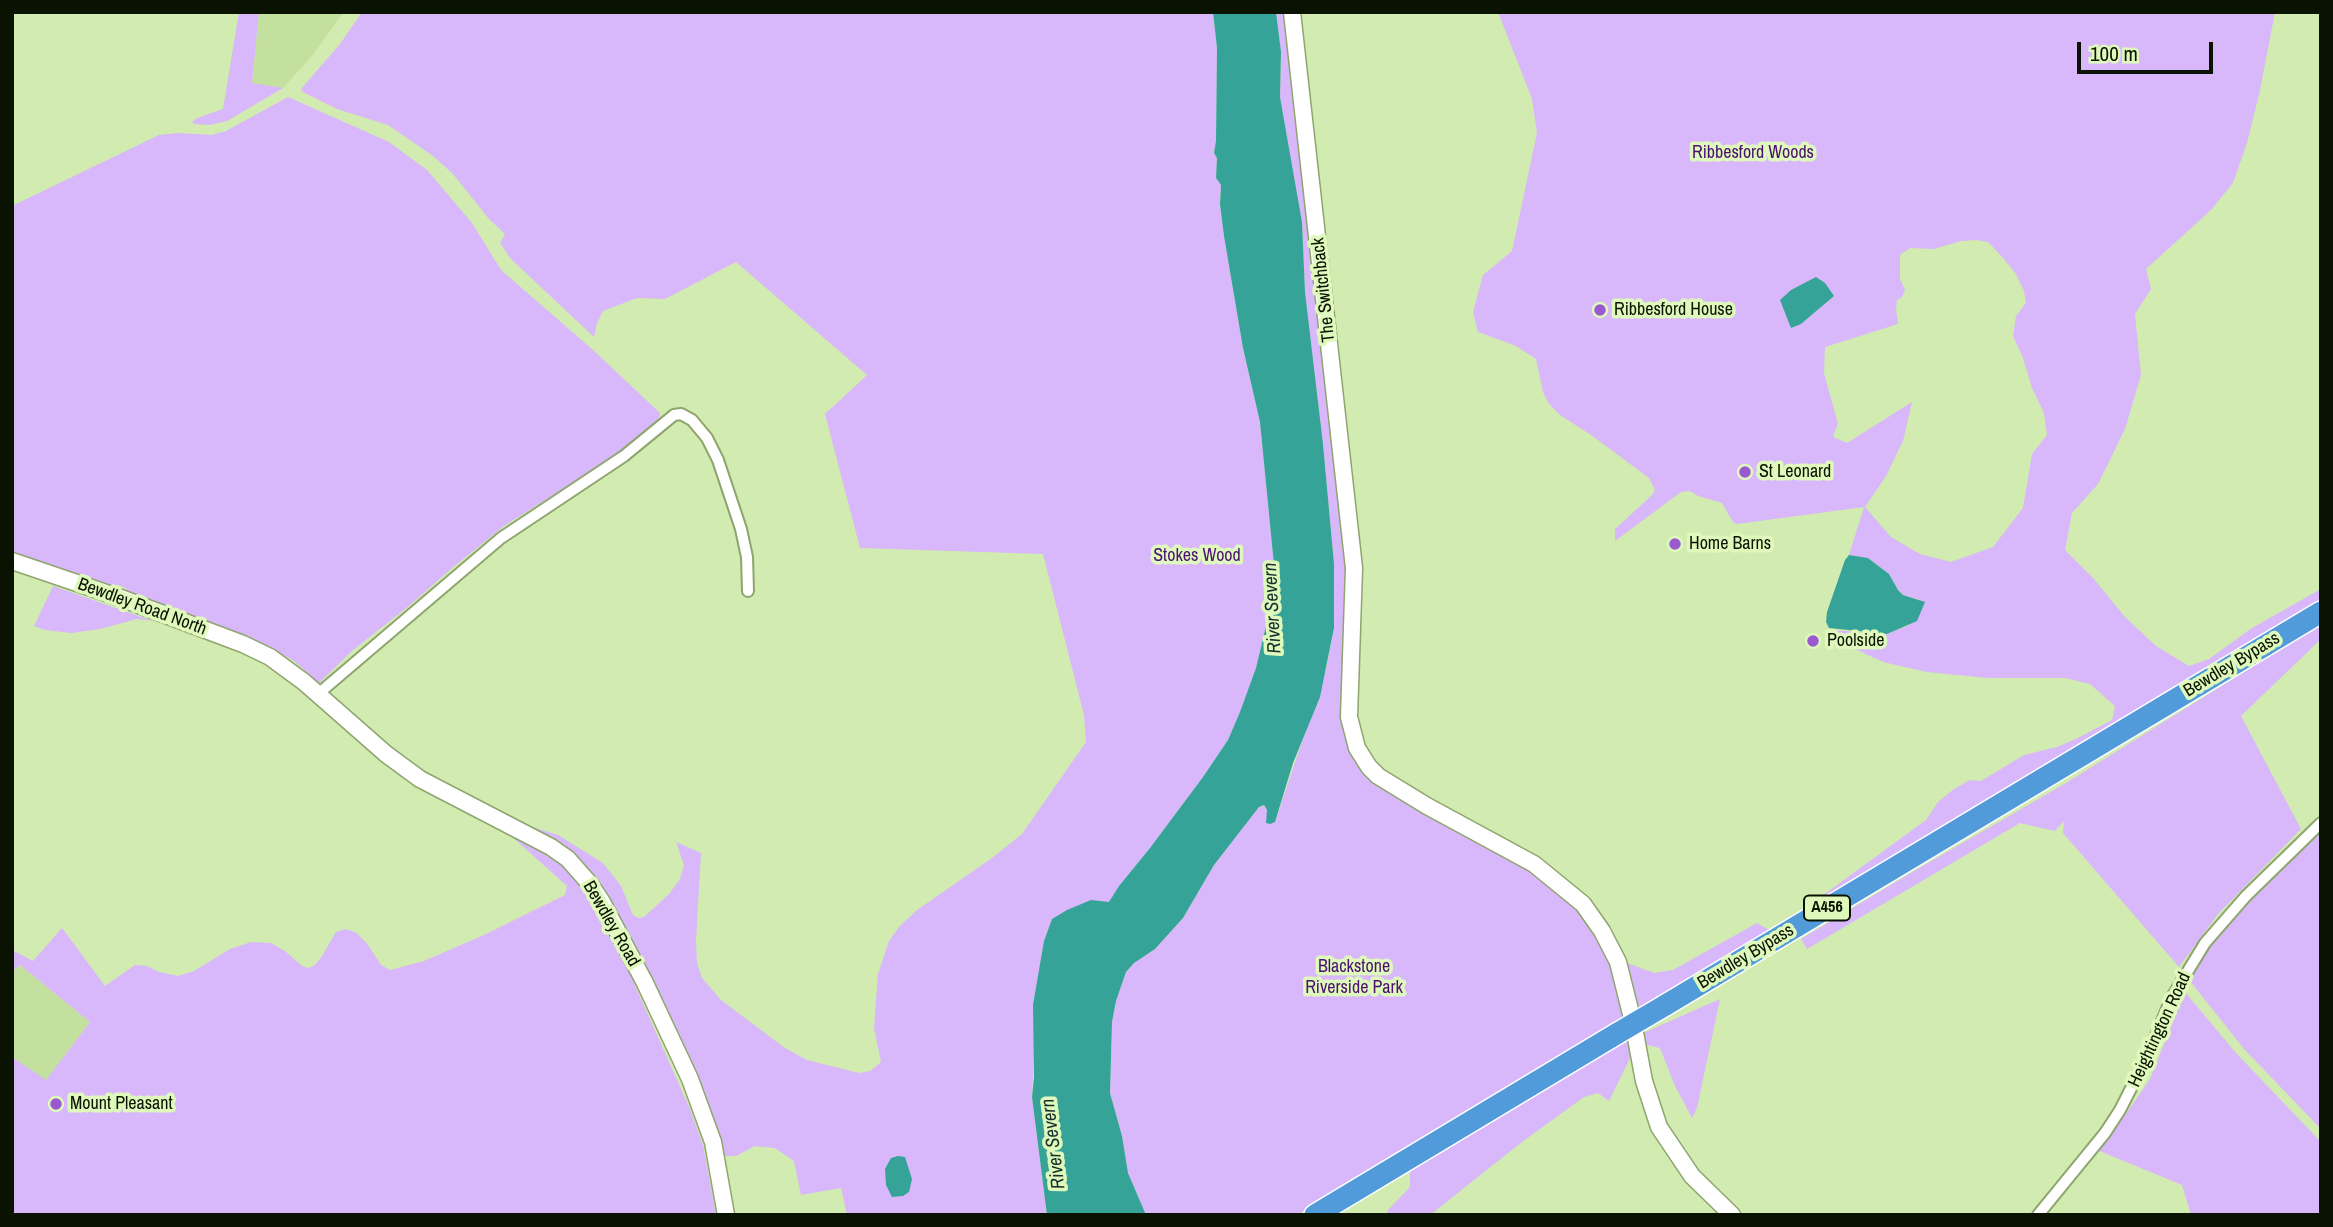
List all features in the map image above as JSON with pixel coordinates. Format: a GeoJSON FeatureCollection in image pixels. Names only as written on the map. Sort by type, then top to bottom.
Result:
{"type":"FeatureCollection","features":[{"type":"Feature","properties":{"kind":"highway","name":"Bewdley Bypass"},"geometry":{"type":"LineString","coordinates":[[1315,1215],[2321,612]]}},
{"type":"Feature","properties":{"kind":"main road","name":"The Switchback"},"geometry":{"type":"LineString","coordinates":[[1292,12],[1354,568],[1349,717],[1357,748],[1378,776],[1534,864],[1583,904],[1602,931],[1618,962],[1633,1022],[1643,1081],[1659,1126],[1692,1176],[1732,1215]]}},
{"type":"Feature","properties":{"kind":"main road","name":"Bewdley Road North"},"geometry":{"type":"LineString","coordinates":[[12,561],[118,597],[271,657]]}},
{"type":"Feature","properties":{"kind":"main road","name":"Bewdley Road"},"geometry":{"type":"LineString","coordinates":[[271,657],[386,754],[420,779],[551,847],[568,859],[590,884],[645,983],[690,1079],[713,1142],[726,1215]]}},
{"type":"Feature","properties":{"kind":"street"},"geometry":{"type":"LineString","coordinates":[[318,694],[501,538],[624,456],[674,415],[681,414],[692,420],[707,438],[718,460],[741,529],[747,557],[748,591]]}},
{"type":"Feature","properties":{"kind":"street","name":"Heightington Road"},"geometry":{"type":"LineString","coordinates":[[2038,1215],[2105,1133],[2120,1110],[2147,1057],[2172,997],[2205,943],[2246,896],[2321,823]]}},
{"type":"Feature","properties":{"kind":"shaded area"},"geometry":{"type":"Polygon","coordinates":[[[259,12],[344,12],[312,56],[283,88],[252,83],[259,12]]]}},
{"type":"Feature","properties":{"kind":"shaded area"},"geometry":{"type":"Polygon","coordinates":[[[20,965],[90,1022],[46,1081],[12,1057],[12,972],[20,965]]]}},
{"type":"Feature","properties":{"kind":"green space"},"geometry":{"type":"Polygon","coordinates":[[[239,12],[259,12],[252,83],[283,88],[227,121],[209,125],[195,124],[192,122],[197,118],[223,109],[239,12]]]}},
{"type":"Feature","properties":{"kind":"green space","name":"Stokes Wood"},"geometry":{"type":"Polygon","coordinates":[[[362,12],[1213,12],[1217,48],[1214,153],[1217,158],[1216,178],[1221,185],[1220,204],[1224,236],[1243,348],[1260,422],[1274,565],[1271,605],[1256,668],[1240,713],[1228,740],[1203,777],[1119,886],[1109,903],[1052,919],[1044,941],[1037,988],[1032,1097],[1047,1215],[847,1215],[841,1188],[801,1195],[794,1161],[775,1148],[755,1146],[736,1156],[725,1156],[692,1065],[590,873],[513,821],[558,835],[603,863],[621,886],[633,915],[638,918],[644,917],[669,894],[680,879],[684,865],[676,842],[701,853],[696,940],[697,963],[702,978],[721,1000],[785,1048],[807,1060],[859,1073],[870,1071],[881,1062],[874,1028],[878,974],[889,941],[917,910],[1022,834],[1086,742],[1084,715],[1043,554],[860,548],[825,414],[867,375],[736,262],[665,299],[637,298],[603,311],[594,337],[511,259],[500,243],[505,234],[489,219],[453,174],[433,156],[388,125],[337,109],[303,92],[301,89],[340,44],[362,12]]]}},
{"type":"Feature","properties":{"kind":"green space","name":"Blackstone Riverside Park"},"geometry":{"type":"Polygon","coordinates":[[[1276,12],[1286,12],[1350,560],[1355,752],[1549,882],[1587,917],[1612,964],[1626,1015],[1297,1215],[1146,1215],[1128,1173],[1122,1136],[1110,1093],[1112,1022],[1116,1001],[1126,972],[1155,949],[1183,918],[1214,865],[1259,807],[1264,805],[1275,822],[1326,670],[1334,628],[1334,564],[1323,444],[1305,292],[1302,222],[1280,97],[1281,52],[1276,12]]]}},
{"type":"Feature","properties":{"kind":"green space","name":"Ribbesford Woods"},"geometry":{"type":"Polygon","coordinates":[[[1498,12],[2275,12],[2247,143],[2233,183],[2211,210],[2146,269],[2151,289],[2135,314],[2141,375],[2125,429],[2098,484],[2072,513],[2065,550],[2093,578],[2125,617],[2156,646],[2189,666],[2209,659],[2252,628],[2321,589],[2321,601],[2193,680],[1637,1009],[1627,963],[1654,973],[1673,970],[1757,923],[1769,930],[1811,904],[1926,820],[1938,802],[1954,789],[1970,780],[1981,781],[2024,755],[2057,747],[2078,738],[2112,720],[2115,706],[2090,684],[2065,678],[1988,678],[1927,672],[1883,662],[1842,643],[1831,630],[1887,634],[1909,625],[1920,600],[1903,595],[1889,574],[1868,558],[1849,555],[1864,507],[1737,524],[1722,503],[1690,491],[1681,492],[1615,541],[1615,529],[1655,490],[1649,478],[1560,415],[1549,404],[1543,392],[1536,359],[1516,346],[1478,332],[1473,312],[1483,275],[1512,251],[1537,133],[1532,99],[1498,12]],[[1961,241],[1934,249],[1910,248],[1900,255],[1900,279],[1905,290],[1897,300],[1898,324],[1825,347],[1824,373],[1838,424],[1833,436],[1835,438],[1847,443],[1912,402],[1903,441],[1886,476],[1865,507],[1891,537],[1920,554],[1951,562],[1993,547],[2023,508],[2032,454],[2047,435],[2044,413],[2013,336],[2016,316],[2026,303],[2024,291],[2016,274],[1988,242],[1961,241]],[[1817,278],[1791,290],[1791,328],[1801,324],[1834,296],[1817,278]]]}},
{"type":"Feature","properties":{"kind":"green space"},"geometry":{"type":"Polygon","coordinates":[[[288,97],[389,142],[427,170],[472,223],[501,270],[660,413],[659,418],[639,437],[602,464],[504,526],[353,650],[319,683],[293,660],[236,632],[133,596],[124,587],[106,587],[12,554],[12,206],[159,135],[212,135],[226,131],[288,97]]]}},
{"type":"Feature","properties":{"kind":"green space"},"geometry":{"type":"Polygon","coordinates":[[[53,586],[153,621],[137,619],[100,629],[71,633],[34,626],[53,586]]]}},
{"type":"Feature","properties":{"kind":"green space"},"geometry":{"type":"Polygon","coordinates":[[[2321,624],[2321,639],[2241,716],[2301,829],[2218,914],[2179,967],[2063,833],[2064,821],[2055,831],[2020,823],[1807,949],[1801,939],[2066,783],[2321,624]]]}},
{"type":"Feature","properties":{"kind":"green space"},"geometry":{"type":"Polygon","coordinates":[[[2321,831],[2321,1129],[2244,1049],[2190,981],[2197,963],[2223,928],[2321,831]]]}},
{"type":"Feature","properties":{"kind":"green space"},"geometry":{"type":"Polygon","coordinates":[[[509,834],[563,865],[579,880],[612,934],[690,1109],[703,1145],[716,1215],[12,1215],[12,1057],[46,1080],[90,1022],[20,965],[12,972],[12,950],[33,961],[62,928],[105,986],[135,965],[178,976],[194,971],[230,949],[251,942],[271,943],[302,966],[309,968],[322,956],[336,932],[346,929],[357,933],[381,965],[390,970],[424,961],[565,895],[567,886],[509,834]]]}},
{"type":"Feature","properties":{"kind":"green space"},"geometry":{"type":"Polygon","coordinates":[[[2185,992],[2236,1053],[2321,1142],[2321,1215],[2191,1215],[2182,1185],[2097,1150],[2150,1079],[2185,992]]]}},
{"type":"Feature","properties":{"kind":"green space"},"geometry":{"type":"Polygon","coordinates":[[[1720,999],[1697,1108],[1692,1118],[1675,1086],[1660,1048],[1647,1045],[1641,1034],[1720,999]]]}},
{"type":"Feature","properties":{"kind":"green space"},"geometry":{"type":"Polygon","coordinates":[[[1629,1039],[1633,1052],[1609,1101],[1598,1093],[1584,1097],[1430,1215],[1387,1215],[1388,1210],[1410,1187],[1410,1170],[1629,1039]]]}},
{"type":"Feature","properties":{"kind":"water","name":"River Severn"},"geometry":{"type":"Polygon","coordinates":[[[1213,12],[1276,12],[1281,52],[1280,97],[1302,222],[1305,292],[1323,444],[1334,564],[1334,628],[1320,697],[1293,763],[1275,822],[1266,823],[1267,810],[1264,805],[1259,807],[1214,865],[1183,918],[1155,949],[1126,972],[1116,1001],[1112,1022],[1110,1093],[1122,1136],[1128,1173],[1146,1215],[1047,1215],[1032,1097],[1033,1005],[1044,941],[1052,919],[1091,900],[1109,902],[1203,777],[1228,740],[1240,712],[1256,668],[1271,605],[1274,565],[1260,422],[1243,348],[1224,236],[1220,204],[1221,185],[1216,178],[1217,158],[1214,153],[1217,48],[1213,12]]]}},
{"type":"Feature","properties":{"kind":"water"},"geometry":{"type":"Polygon","coordinates":[[[1816,277],[1825,283],[1834,296],[1801,324],[1791,328],[1780,300],[1791,290],[1816,277]]]}},
{"type":"Feature","properties":{"kind":"water"},"geometry":{"type":"Polygon","coordinates":[[[1849,555],[1868,558],[1889,574],[1903,595],[1925,602],[1917,621],[1887,634],[1829,628],[1826,622],[1827,612],[1849,555]]]}},
{"type":"Feature","properties":{"kind":"water"},"geometry":{"type":"Polygon","coordinates":[[[905,1157],[912,1179],[909,1192],[903,1196],[892,1197],[886,1185],[885,1169],[891,1158],[905,1157]]]}},
{"type":"Feature","properties":{"kind":"place","name":"Ribbesford House"},"geometry":{"type":"Point","coordinates":[1600,310]}},
{"type":"Feature","properties":{"kind":"place","name":"St Leonard"},"geometry":{"type":"Point","coordinates":[1745,472]}},
{"type":"Feature","properties":{"kind":"place","name":"Home Barns"},"geometry":{"type":"Point","coordinates":[1675,544]}},
{"type":"Feature","properties":{"kind":"place","name":"Poolside"},"geometry":{"type":"Point","coordinates":[1813,641]}},
{"type":"Feature","properties":{"kind":"place","name":"Mount Pleasant"},"geometry":{"type":"Point","coordinates":[56,1104]}}]}
